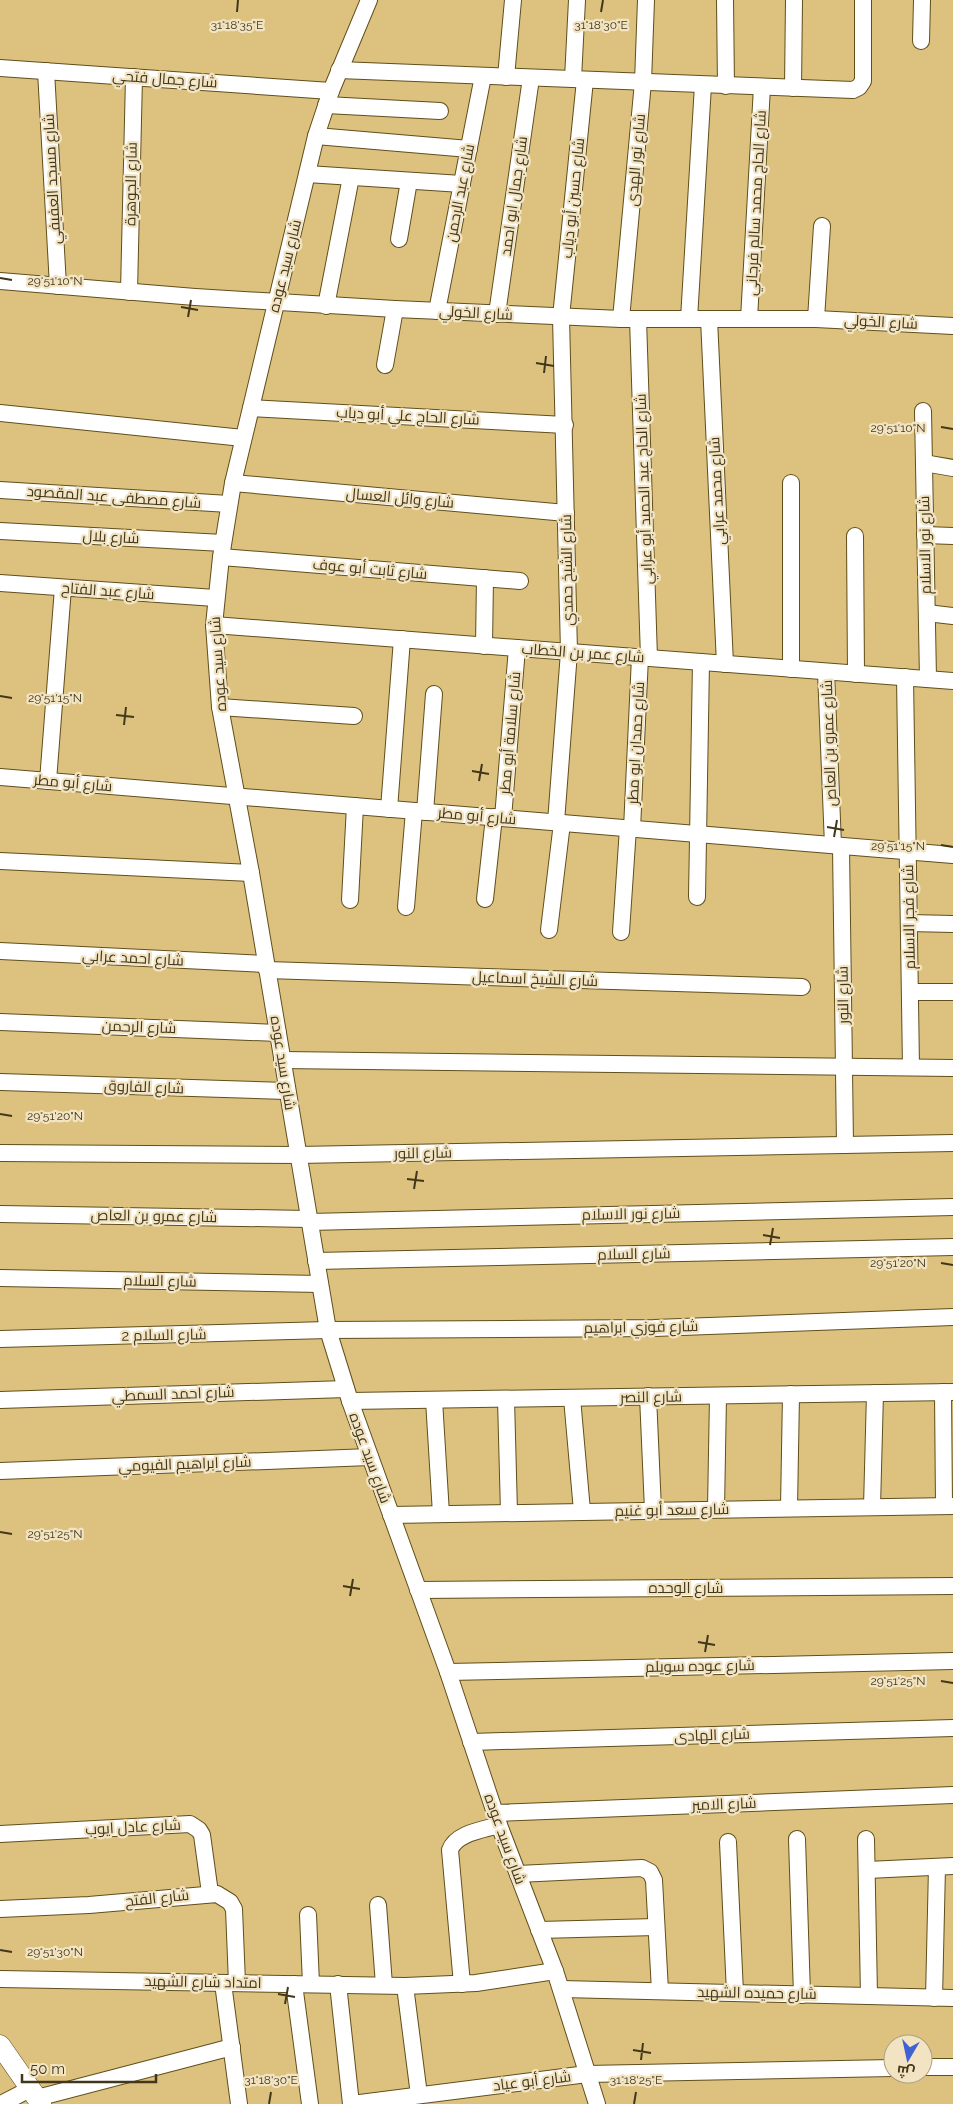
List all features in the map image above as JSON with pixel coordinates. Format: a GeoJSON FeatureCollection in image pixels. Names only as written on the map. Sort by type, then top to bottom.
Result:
{"type":"FeatureCollection","features":[{"type":"Feature","properties":{"kind":"street","name":"شارع سيد عوده"},"geometry":{"type":"LineString","coordinates":[[369,0],[328,98],[316,136],[233,484],[215,598],[214,625],[220,707],[251,873],[328,1330],[348,1395],[448,1672],[497,1819],[561,1988],[597,2104]]}},
{"type":"Feature","properties":{"kind":"street"},"geometry":{"type":"LineString","coordinates":[[506,77],[512,0]]}},
{"type":"Feature","properties":{"kind":"street","name":"شارع حسين أبو دياب"},"geometry":{"type":"LineString","coordinates":[[561,317],[579,80],[576,0]]}},
{"type":"Feature","properties":{"kind":"street","name":"شارع نور الهدى"},"geometry":{"type":"LineString","coordinates":[[621,319],[643,82],[646,0]]}},
{"type":"Feature","properties":{"kind":"street"},"geometry":{"type":"LineString","coordinates":[[725,0],[726,86]]}},
{"type":"Feature","properties":{"kind":"street"},"geometry":{"type":"LineString","coordinates":[[793,88],[794,0]]}},
{"type":"Feature","properties":{"kind":"street"},"geometry":{"type":"LineString","coordinates":[[339,70],[853,90],[859,87],[863,81],[863,0]]}},
{"type":"Feature","properties":{"kind":"street"},"geometry":{"type":"LineString","coordinates":[[921,41],[922,0]]}},
{"type":"Feature","properties":{"kind":"street","name":"شارع جمال فتحي"},"geometry":{"type":"LineString","coordinates":[[0,68],[134,77],[440,111]]}},
{"type":"Feature","properties":{"kind":"street","name":"شارع مسجد العفيفي"},"geometry":{"type":"LineString","coordinates":[[46,71],[58,286]]}},
{"type":"Feature","properties":{"kind":"street","name":"شارع عبد الرحمن"},"geometry":{"type":"LineString","coordinates":[[437,311],[483,76]]}},
{"type":"Feature","properties":{"kind":"street","name":"شارع الجوهرة"},"geometry":{"type":"LineString","coordinates":[[129,292],[134,77]]}},
{"type":"Feature","properties":{"kind":"street","name":"شارع جمال ابو احمد"},"geometry":{"type":"LineString","coordinates":[[497,314],[531,78]]}},
{"type":"Feature","properties":{"kind":"street"},"geometry":{"type":"LineString","coordinates":[[689,319],[703,85]]}},
{"type":"Feature","properties":{"kind":"street","name":"شارع الحاج محمد سالم فرجاني"},"geometry":{"type":"LineString","coordinates":[[749,319],[762,87]]}},
{"type":"Feature","properties":{"kind":"street"},"geometry":{"type":"LineString","coordinates":[[316,136],[469,149]]}},
{"type":"Feature","properties":{"kind":"street"},"geometry":{"type":"LineString","coordinates":[[307,174],[462,184]]}},
{"type":"Feature","properties":{"kind":"street"},"geometry":{"type":"LineString","coordinates":[[326,306],[351,177]]}},
{"type":"Feature","properties":{"kind":"street"},"geometry":{"type":"LineString","coordinates":[[399,239],[410,181]]}},
{"type":"Feature","properties":{"kind":"street"},"geometry":{"type":"LineString","coordinates":[[816,319],[822,226]]}},
{"type":"Feature","properties":{"kind":"street","name":"شارع الخولي"},"geometry":{"type":"LineString","coordinates":[[0,281],[326,306],[621,319],[816,319],[953,326]]}},
{"type":"Feature","properties":{"kind":"street"},"geometry":{"type":"LineString","coordinates":[[385,365],[395,309]]}},
{"type":"Feature","properties":{"kind":"street","name":"شارع الشيخ حمدي"},"geometry":{"type":"LineString","coordinates":[[549,930],[559,823],[568,652],[565,425],[561,317]]}},
{"type":"Feature","properties":{"kind":"street","name":"شارع الحاج عبد الحميد أبو عرابي"},"geometry":{"type":"LineString","coordinates":[[638,319],[644,658]]}},
{"type":"Feature","properties":{"kind":"street","name":"شارع محمد عرابي"},"geometry":{"type":"LineString","coordinates":[[709,319],[725,664]]}},
{"type":"Feature","properties":{"kind":"street","name":"شارع الحاج علي أبو دياب"},"geometry":{"type":"LineString","coordinates":[[250,408],[565,425]]}},
{"type":"Feature","properties":{"kind":"street","name":"شارع نور الاسلام"},"geometry":{"type":"LineString","coordinates":[[924,411],[928,679]]}},
{"type":"Feature","properties":{"kind":"street"},"geometry":{"type":"LineString","coordinates":[[0,413],[243,438]]}},
{"type":"Feature","properties":{"kind":"street"},"geometry":{"type":"LineString","coordinates":[[924,463],[953,468]]}},
{"type":"Feature","properties":{"kind":"street"},"geometry":{"type":"LineString","coordinates":[[791,483],[791,669]]}},
{"type":"Feature","properties":{"kind":"street","name":"شارع وائل العسال"},"geometry":{"type":"LineString","coordinates":[[233,484],[566,513]]}},
{"type":"Feature","properties":{"kind":"street","name":"شارع مصطفى عبد المقصود"},"geometry":{"type":"LineString","coordinates":[[0,490],[229,504]]}},
{"type":"Feature","properties":{"kind":"street","name":"شارع بلال"},"geometry":{"type":"LineString","coordinates":[[0,531],[222,550]]}},
{"type":"Feature","properties":{"kind":"street"},"geometry":{"type":"LineString","coordinates":[[925,535],[953,536]]}},
{"type":"Feature","properties":{"kind":"street"},"geometry":{"type":"LineString","coordinates":[[855,536],[856,674]]}},
{"type":"Feature","properties":{"kind":"street","name":"شارع ثابت أبو عوف"},"geometry":{"type":"LineString","coordinates":[[222,550],[520,581]]}},
{"type":"Feature","properties":{"kind":"street"},"geometry":{"type":"LineString","coordinates":[[484,646],[485,578]]}},
{"type":"Feature","properties":{"kind":"street","name":"شارع عبد الفتاح"},"geometry":{"type":"LineString","coordinates":[[0,583],[215,598]]}},
{"type":"Feature","properties":{"kind":"street"},"geometry":{"type":"LineString","coordinates":[[48,781],[63,588]]}},
{"type":"Feature","properties":{"kind":"street"},"geometry":{"type":"LineString","coordinates":[[927,614],[953,616]]}},
{"type":"Feature","properties":{"kind":"street","name":"شارع عمر بن الخطاب"},"geometry":{"type":"LineString","coordinates":[[214,625],[953,681]]}},
{"type":"Feature","properties":{"kind":"street"},"geometry":{"type":"LineString","coordinates":[[389,809],[402,639]]}},
{"type":"Feature","properties":{"kind":"street","name":"شارع سلامة أبو مطر"},"geometry":{"type":"LineString","coordinates":[[485,899],[498,818],[517,648]]}},
{"type":"Feature","properties":{"kind":"street","name":"شارع حمدان ابو مطر"},"geometry":{"type":"LineString","coordinates":[[621,932],[644,658]]}},
{"type":"Feature","properties":{"kind":"street"},"geometry":{"type":"LineString","coordinates":[[697,897],[702,662]]}},
{"type":"Feature","properties":{"kind":"street","name":"شارع عمرو بن العاص"},"geometry":{"type":"LineString","coordinates":[[826,672],[837,845]]}},
{"type":"Feature","properties":{"kind":"street","name":"شارع فجر الاسلام"},"geometry":{"type":"LineString","coordinates":[[905,678],[911,1067]]}},
{"type":"Feature","properties":{"kind":"street"},"geometry":{"type":"LineString","coordinates":[[406,907],[434,694]]}},
{"type":"Feature","properties":{"kind":"street"},"geometry":{"type":"LineString","coordinates":[[220,707],[354,716]]}},
{"type":"Feature","properties":{"kind":"street","name":"شارع أبو مطر"},"geometry":{"type":"LineString","coordinates":[[0,778],[953,855]]}},
{"type":"Feature","properties":{"kind":"street"},"geometry":{"type":"LineString","coordinates":[[350,900],[355,806]]}},
{"type":"Feature","properties":{"kind":"street","name":"شارع النور"},"geometry":{"type":"LineString","coordinates":[[837,845],[845,1145]]}},
{"type":"Feature","properties":{"kind":"street"},"geometry":{"type":"LineString","coordinates":[[0,861],[251,873]]}},
{"type":"Feature","properties":{"kind":"street"},"geometry":{"type":"LineString","coordinates":[[909,923],[953,924]]}},
{"type":"Feature","properties":{"kind":"street","name":"شارع احمد عرابي"},"geometry":{"type":"LineString","coordinates":[[0,951],[267,967]]}},
{"type":"Feature","properties":{"kind":"street","name":"شارع الشيخ اسماعيل"},"geometry":{"type":"LineString","coordinates":[[267,967],[802,987]]}},
{"type":"Feature","properties":{"kind":"street"},"geometry":{"type":"LineString","coordinates":[[910,992],[953,992]]}},
{"type":"Feature","properties":{"kind":"street","name":"شارع الرحمن"},"geometry":{"type":"LineString","coordinates":[[0,1022],[278,1033]]}},
{"type":"Feature","properties":{"kind":"street"},"geometry":{"type":"LineString","coordinates":[[282,1060],[953,1068]]}},
{"type":"Feature","properties":{"kind":"street","name":"شارع الفاروق"},"geometry":{"type":"LineString","coordinates":[[0,1082],[287,1091]]}},
{"type":"Feature","properties":{"kind":"street","name":"شارع النور"},"geometry":{"type":"LineString","coordinates":[[0,1154],[298,1155],[953,1143]]}},
{"type":"Feature","properties":{"kind":"street","name":"شارع نور الاسلام"},"geometry":{"type":"LineString","coordinates":[[309,1220],[953,1207]]}},
{"type":"Feature","properties":{"kind":"street","name":"شارع عمرو بن العاص"},"geometry":{"type":"LineString","coordinates":[[0,1214],[309,1220]]}},
{"type":"Feature","properties":{"kind":"street","name":"شارع السلام"},"geometry":{"type":"LineString","coordinates":[[316,1261],[953,1247]]}},
{"type":"Feature","properties":{"kind":"street","name":"شارع السلام"},"geometry":{"type":"LineString","coordinates":[[0,1278],[320,1284]]}},
{"type":"Feature","properties":{"kind":"street","name":"شارع فوزي ابراهيم"},"geometry":{"type":"LineString","coordinates":[[328,1330],[654,1328],[953,1318]]}},
{"type":"Feature","properties":{"kind":"street","name":"شارع السلام 2"},"geometry":{"type":"LineString","coordinates":[[0,1339],[328,1330]]}},
{"type":"Feature","properties":{"kind":"street"},"geometry":{"type":"LineString","coordinates":[[948,1392],[949,1506]]}},
{"type":"Feature","properties":{"kind":"street","name":"شارع النصر"},"geometry":{"type":"LineString","coordinates":[[348,1395],[434,1400],[948,1392]]}},
{"type":"Feature","properties":{"kind":"street"},"geometry":{"type":"LineString","coordinates":[[872,1507],[876,1393]]}},
{"type":"Feature","properties":{"kind":"street"},"geometry":{"type":"LineString","coordinates":[[789,1508],[791,1394]]}},
{"type":"Feature","properties":{"kind":"street","name":"شارع احمد السمطي"},"geometry":{"type":"LineString","coordinates":[[0,1400],[348,1395]]}},
{"type":"Feature","properties":{"kind":"street"},"geometry":{"type":"LineString","coordinates":[[648,1396],[653,1510]]}},
{"type":"Feature","properties":{"kind":"street"},"geometry":{"type":"LineString","coordinates":[[716,1510],[718,1396]]}},
{"type":"Feature","properties":{"kind":"street"},"geometry":{"type":"LineString","coordinates":[[572,1398],[582,1511]]}},
{"type":"Feature","properties":{"kind":"street"},"geometry":{"type":"LineString","coordinates":[[506,1399],[509,1513]]}},
{"type":"Feature","properties":{"kind":"street"},"geometry":{"type":"LineString","coordinates":[[434,1400],[441,1514]]}},
{"type":"Feature","properties":{"kind":"street","name":"شارع ابراهيم الفيومي"},"geometry":{"type":"LineString","coordinates":[[0,1471],[370,1457]]}},
{"type":"Feature","properties":{"kind":"street","name":"شارع سعد أبو غنيم"},"geometry":{"type":"LineString","coordinates":[[391,1515],[949,1506]]}},
{"type":"Feature","properties":{"kind":"street","name":"شارع الوحده"},"geometry":{"type":"LineString","coordinates":[[418,1590],[953,1586]]}},
{"type":"Feature","properties":{"kind":"street","name":"شارع عوده سويلم"},"geometry":{"type":"LineString","coordinates":[[448,1672],[953,1661]]}},
{"type":"Feature","properties":{"kind":"street","name":"شارع الهادى"},"geometry":{"type":"LineString","coordinates":[[471,1742],[953,1728]]}},
{"type":"Feature","properties":{"kind":"street","name":"شارع الامير"},"geometry":{"type":"LineString","coordinates":[[462,1984],[450,1850],[452,1845],[460,1838],[497,1819],[953,1795]]}},
{"type":"Feature","properties":{"kind":"street","name":"شارع عادل ايوب"},"geometry":{"type":"LineString","coordinates":[[0,1834],[190,1824],[195,1826],[202,1835],[210,1893]]}},
{"type":"Feature","properties":{"kind":"street"},"geometry":{"type":"LineString","coordinates":[[797,1839],[802,1994]]}},
{"type":"Feature","properties":{"kind":"street"},"geometry":{"type":"LineString","coordinates":[[866,1839],[869,1996]]}},
{"type":"Feature","properties":{"kind":"street"},"geometry":{"type":"LineString","coordinates":[[728,1842],[735,1993]]}},
{"type":"Feature","properties":{"kind":"street"},"geometry":{"type":"LineString","coordinates":[[867,1870],[945,1866],[934,1998]]}},
{"type":"Feature","properties":{"kind":"street"},"geometry":{"type":"LineString","coordinates":[[518,1874],[642,1868],[650,1872],[654,1880],[660,1991]]}},
{"type":"Feature","properties":{"kind":"street","name":"شارع الفتح"},"geometry":{"type":"LineString","coordinates":[[0,1909],[89,1905],[210,1893],[224,1897],[234,1909],[230,1983],[232,2047],[240,2104]]}},
{"type":"Feature","properties":{"kind":"street"},"geometry":{"type":"LineString","coordinates":[[378,1905],[384,1985]]}},
{"type":"Feature","properties":{"kind":"street"},"geometry":{"type":"LineString","coordinates":[[308,1915],[311,1984]]}},
{"type":"Feature","properties":{"kind":"street"},"geometry":{"type":"LineString","coordinates":[[540,1930],[656,1927]]}},
{"type":"Feature","properties":{"kind":"street","name":"امتداد شارع الشهيد"},"geometry":{"type":"LineString","coordinates":[[0,1979],[405,1986],[462,1984],[555,1971]]}},
{"type":"Feature","properties":{"kind":"street"},"geometry":{"type":"LineString","coordinates":[[294,1984],[310,2104]]}},
{"type":"Feature","properties":{"kind":"street"},"geometry":{"type":"LineString","coordinates":[[338,1984],[352,2104]]}},
{"type":"Feature","properties":{"kind":"street"},"geometry":{"type":"LineString","coordinates":[[405,1986],[419,2096]]}},
{"type":"Feature","properties":{"kind":"street","name":"شارع حميده الشهيد"},"geometry":{"type":"LineString","coordinates":[[561,1988],[953,1998]]}},
{"type":"Feature","properties":{"kind":"street"},"geometry":{"type":"LineString","coordinates":[[0,2045],[36,2097]]}},
{"type":"Feature","properties":{"kind":"street"},"geometry":{"type":"LineString","coordinates":[[1,2104],[36,2097],[232,2047]]}},
{"type":"Feature","properties":{"kind":"street"},"geometry":{"type":"LineString","coordinates":[[933,2067],[953,2067]]}},
{"type":"Feature","properties":{"kind":"street","name":"شارع أبو عياد"},"geometry":{"type":"LineString","coordinates":[[352,2104],[587,2074],[883,2068]]}}]}
